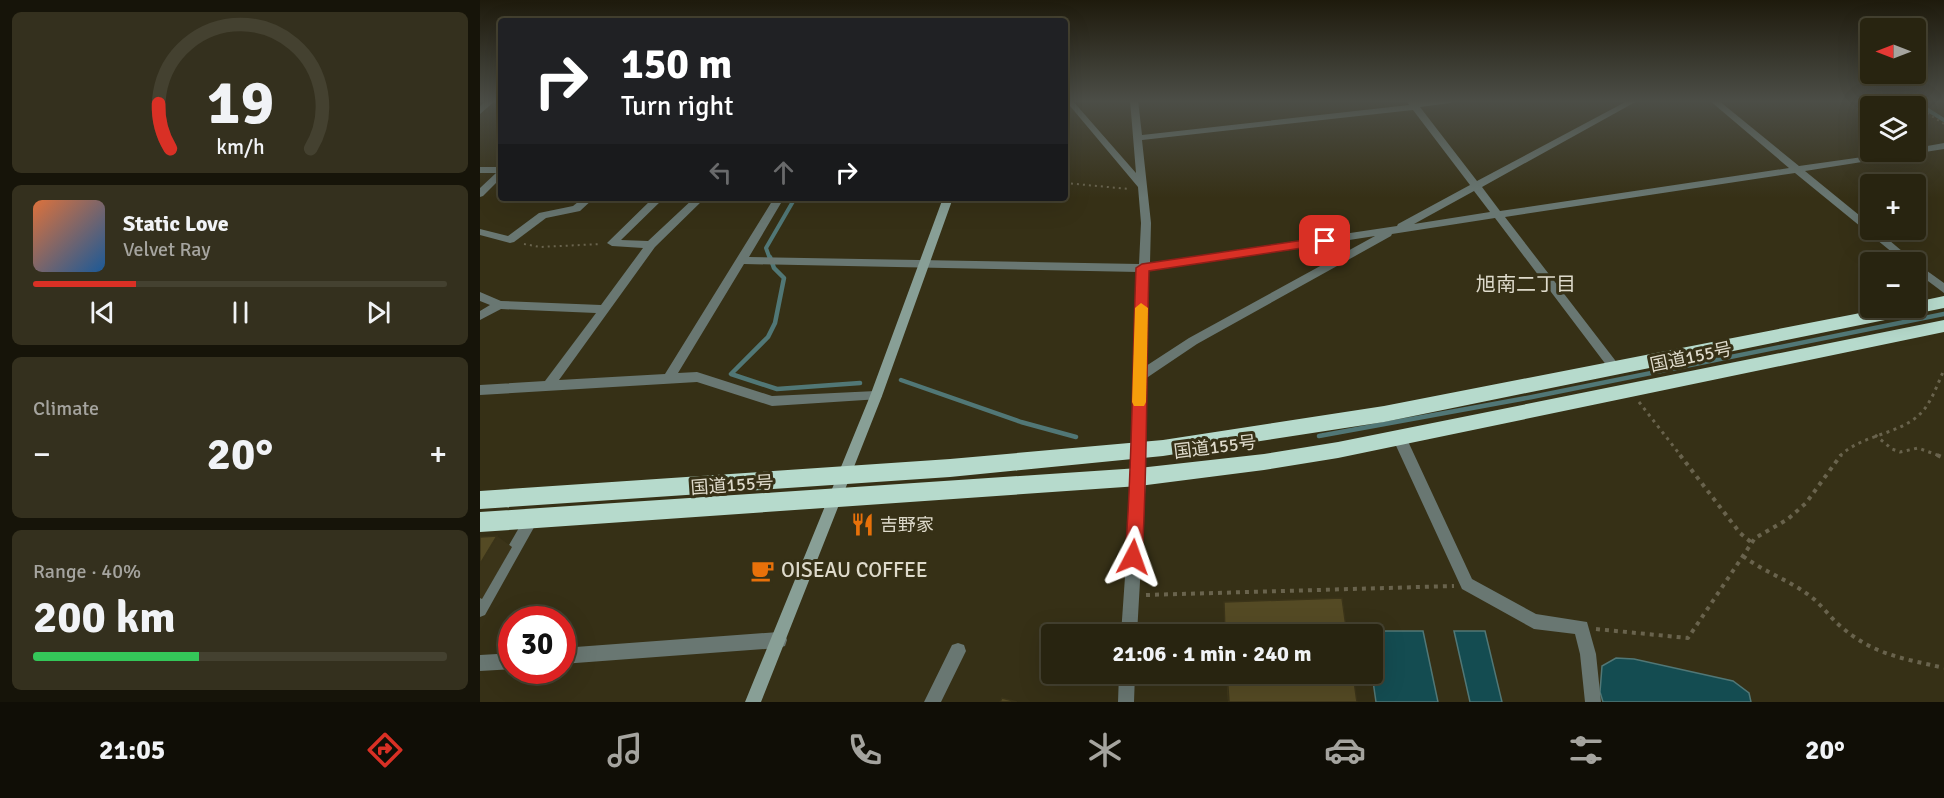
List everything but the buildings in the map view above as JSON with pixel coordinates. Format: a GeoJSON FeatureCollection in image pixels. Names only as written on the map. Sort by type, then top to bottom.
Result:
{"type":"FeatureCollection","features":[{"type":"Feature","properties":{"kind":"highway","name":"国道155号"},"geometry":{"type":"LineString","coordinates":[[480,500],[1042,460],[1227,439],[1384,414],[1944,302]]}},
{"type":"Feature","properties":{"kind":"highway","name":"国道155号"},"geometry":{"type":"LineString","coordinates":[[480,522],[833,500],[1139,477],[1264,462],[1630,391],[1944,326]]}},
{"type":"Feature","properties":{"kind":"street"},"geometry":{"type":"LineString","coordinates":[[1096,133],[1143,188]]}},
{"type":"Feature","properties":{"kind":"street"},"geometry":{"type":"LineString","coordinates":[[1129,624],[1139,477],[1142,268],[1146,223],[1137,133]]}},
{"type":"Feature","properties":{"kind":"street"},"geometry":{"type":"LineString","coordinates":[[1137,138],[1180,133]]}},
{"type":"Feature","properties":{"kind":"street"},"geometry":{"type":"LineString","coordinates":[[1435,133],[1614,367]]}},
{"type":"Feature","properties":{"kind":"street"},"geometry":{"type":"LineString","coordinates":[[1139,377],[1193,341],[1574,133]]}},
{"type":"Feature","properties":{"kind":"street"},"geometry":{"type":"LineString","coordinates":[[1752,133],[1898,252]]}},
{"type":"Feature","properties":{"kind":"street"},"geometry":{"type":"LineString","coordinates":[[1926,149],[1944,146]]}},
{"type":"Feature","properties":{"kind":"street"},"geometry":{"type":"LineString","coordinates":[[742,260],[1142,268],[1860,160]]}},
{"type":"Feature","properties":{"kind":"street"},"geometry":{"type":"LineString","coordinates":[[480,170],[498,172]]}},
{"type":"Feature","properties":{"kind":"street"},"geometry":{"type":"LineString","coordinates":[[480,194],[498,175]]}},
{"type":"Feature","properties":{"kind":"street"},"geometry":{"type":"LineString","coordinates":[[480,232],[510,240],[543,216],[576,209],[585,201]]}},
{"type":"Feature","properties":{"kind":"street"},"geometry":{"type":"LineString","coordinates":[[612,243],[656,201]]}},
{"type":"Feature","properties":{"kind":"street"},"geometry":{"type":"LineString","coordinates":[[550,384],[651,245],[697,201]]}},
{"type":"Feature","properties":{"kind":"street"},"geometry":{"type":"LineString","coordinates":[[669,378],[777,201]]}},
{"type":"Feature","properties":{"kind":"street"},"geometry":{"type":"LineString","coordinates":[[753,702],[876,396],[947,201]]}},
{"type":"Feature","properties":{"kind":"street"},"geometry":{"type":"LineString","coordinates":[[612,243],[651,245]]}},
{"type":"Feature","properties":{"kind":"street"},"geometry":{"type":"LineString","coordinates":[[1926,275],[1944,289]]}},
{"type":"Feature","properties":{"kind":"street"},"geometry":{"type":"LineString","coordinates":[[480,296],[499,305],[605,309]]}},
{"type":"Feature","properties":{"kind":"street"},"geometry":{"type":"LineString","coordinates":[[480,316],[499,305]]}},
{"type":"Feature","properties":{"kind":"street"},"geometry":{"type":"LineString","coordinates":[[480,390],[550,384],[697,377],[771,401],[876,396]]}},
{"type":"Feature","properties":{"kind":"street"},"geometry":{"type":"LineString","coordinates":[[1399,437],[1467,584],[1534,621],[1581,627],[1588,654],[1593,702]]}},
{"type":"Feature","properties":{"kind":"street"},"geometry":{"type":"LineString","coordinates":[[480,610],[532,518]]}},
{"type":"Feature","properties":{"kind":"street"},"geometry":{"type":"LineString","coordinates":[[576,655],[779,640]]}},
{"type":"Feature","properties":{"kind":"street"},"geometry":{"type":"LineString","coordinates":[[932,702],[958,651]]}},
{"type":"Feature","properties":{"kind":"street"},"geometry":{"type":"LineString","coordinates":[[480,663],[498,662]]}},
{"type":"Feature","properties":{"kind":"street"},"geometry":{"type":"LineString","coordinates":[[1126,702],[1127,684]]}},
{"type":"Feature","properties":{"kind":"path"},"geometry":{"type":"LineString","coordinates":[[1068,183],[1143,188]]}},
{"type":"Feature","properties":{"kind":"path"},"geometry":{"type":"LineString","coordinates":[[510,240],[540,247],[612,243]]}},
{"type":"Feature","properties":{"kind":"path"},"geometry":{"type":"LineString","coordinates":[[1581,627],[1688,638],[1752,543],[1763,532],[1788,519],[1806,503],[1843,453],[1917,416],[1928,403],[1944,370]]}},
{"type":"Feature","properties":{"kind":"path"},"geometry":{"type":"LineString","coordinates":[[1630,391],[1740,533],[1752,543]]}},
{"type":"Feature","properties":{"kind":"path"},"geometry":{"type":"LineString","coordinates":[[1875,435],[1900,452],[1912,446],[1919,446],[1944,458]]}},
{"type":"Feature","properties":{"kind":"path"},"geometry":{"type":"LineString","coordinates":[[1743,555],[1757,567],[1810,596],[1833,620],[1868,648],[1944,668]]}},
{"type":"Feature","properties":{"kind":"path"},"geometry":{"type":"LineString","coordinates":[[1130,596],[1463,586],[1467,584]]}},
{"type":"Feature","properties":{"kind":"water"},"geometry":{"type":"Polygon","coordinates":[[[1383,631],[1423,631],[1438,702],[1376,702],[1373,684],[1383,684],[1383,631]]]}},
{"type":"Feature","properties":{"kind":"water"},"geometry":{"type":"Polygon","coordinates":[[[1454,631],[1485,631],[1502,702],[1470,702],[1454,631]]]}},
{"type":"Feature","properties":{"kind":"water"},"geometry":{"type":"Polygon","coordinates":[[[1616,658],[1634,659],[1733,681],[1749,693],[1751,702],[1603,702],[1600,692],[1602,666],[1616,658]]]}},
{"type":"Feature","properties":{"kind":"waterway"},"geometry":{"type":"LineString","coordinates":[[770,259],[766,248],[793,201]]}},
{"type":"Feature","properties":{"kind":"waterway"},"geometry":{"type":"LineString","coordinates":[[770,257],[774,268],[784,278],[775,323],[768,337],[731,374],[777,389],[860,383]]}},
{"type":"Feature","properties":{"kind":"waterway"},"geometry":{"type":"LineString","coordinates":[[1319,436],[1532,397],[1944,314]]}},
{"type":"Feature","properties":{"kind":"waterway"},"geometry":{"type":"LineString","coordinates":[[901,380],[1021,422],[1076,437]]}},
{"type":"Feature","properties":{"kind":"slow traffic"},"geometry":{"type":"LineString","coordinates":[[1139,402],[1141,308]]}},
{"type":"Feature","properties":{"kind":"place","name":"吉野家"},"geometry":{"type":"Point","coordinates":[862,525]}},
{"type":"Feature","properties":{"kind":"place","name":"OISEAU COFFEE"},"geometry":{"type":"Point","coordinates":[763,570]}},
{"type":"Feature","properties":{"kind":"district","name":"旭南二丁目"},"geometry":{"type":"Point","coordinates":[1526,284]}},
{"type":"Feature","properties":{"kind":"route"},"geometry":{"type":"LineString","coordinates":[[1133,557],[1140,450],[1139,377],[1142,268],[1325,241]]}}]}
